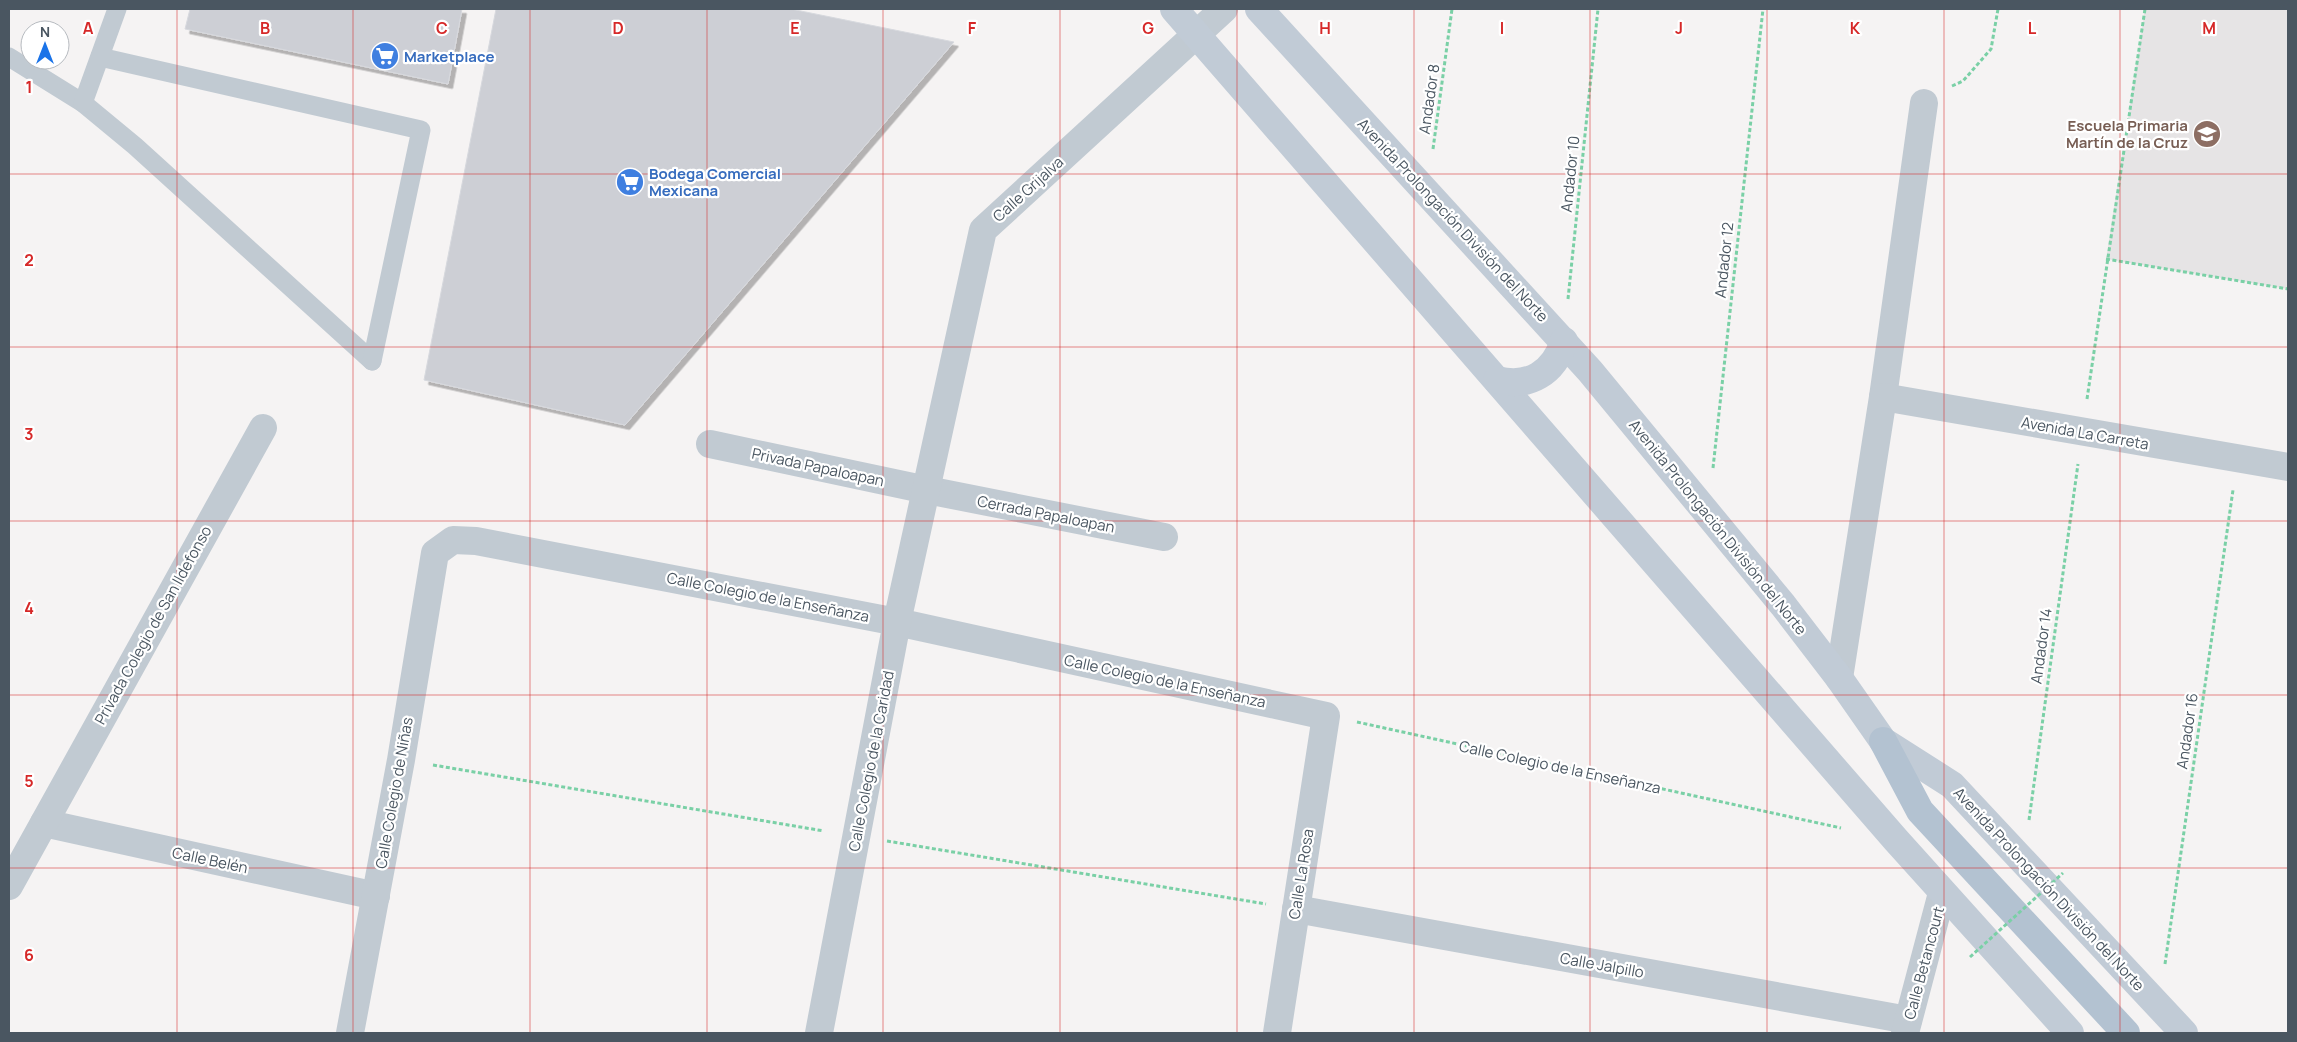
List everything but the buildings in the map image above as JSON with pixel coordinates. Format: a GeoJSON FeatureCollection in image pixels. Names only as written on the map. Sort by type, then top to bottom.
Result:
{"type":"FeatureCollection","features":[{"type":"Feature","properties":{"kind":"main road"},"geometry":{"type":"LineString","coordinates":[[1174,9],[1942,893],[2070,1033]]}},
{"type":"Feature","properties":{"kind":"main road","name":"Avenida Prolongación División del Norte"},"geometry":{"type":"LineString","coordinates":[[1259,9],[1590,371],[1708,514],[1839,678],[1883,741],[1952,785],[2184,1033]]}},
{"type":"Feature","properties":{"kind":"main road"},"geometry":{"type":"LineString","coordinates":[[1496,380],[1520,383],[1544,374],[1554,365],[1564,342]]}},
{"type":"Feature","properties":{"kind":"main road"},"geometry":{"type":"LineString","coordinates":[[1527,416],[1531,401],[1538,388],[1549,378],[1561,372],[1590,371]]}},
{"type":"Feature","properties":{"kind":"main road"},"geometry":{"type":"LineString","coordinates":[[1883,741],[1920,811],[2126,1033]]}},
{"type":"Feature","properties":{"kind":"street","name":"Calle Grijalva"},"geometry":{"type":"LineString","coordinates":[[927,490],[983,230],[1198,35],[1224,9]]}},
{"type":"Feature","properties":{"kind":"street"},"geometry":{"type":"LineString","coordinates":[[1839,678],[1883,397],[1924,103]]}},
{"type":"Feature","properties":{"kind":"street","name":"Avenida La Carreta"},"geometry":{"type":"LineString","coordinates":[[1883,397],[2237,460],[2288,467]]}},
{"type":"Feature","properties":{"kind":"street","name":"Privada Colegio de San Ildefonso"},"geometry":{"type":"LineString","coordinates":[[9,886],[263,428]]}},
{"type":"Feature","properties":{"kind":"street","name":"Privada Papaloapan"},"geometry":{"type":"LineString","coordinates":[[710,444],[927,490]]}},
{"type":"Feature","properties":{"kind":"street","name":"Cerrada Papaloapan"},"geometry":{"type":"LineString","coordinates":[[927,490],[1164,537]]}},
{"type":"Feature","properties":{"kind":"street","name":"Calle Colegio de la Caridad"},"geometry":{"type":"LineString","coordinates":[[819,1033],[897,622],[927,490]]}},
{"type":"Feature","properties":{"kind":"street","name":"Calle Colegio de la Enseñanza"},"geometry":{"type":"LineString","coordinates":[[435,553],[453,540],[476,541],[897,622],[1326,716]]}},
{"type":"Feature","properties":{"kind":"street","name":"Calle Colegio de Niñas"},"geometry":{"type":"LineString","coordinates":[[350,1033],[376,896],[435,553]]}},
{"type":"Feature","properties":{"kind":"street","name":"Calle La Rosa"},"geometry":{"type":"LineString","coordinates":[[1277,1033],[1326,716]]}},
{"type":"Feature","properties":{"kind":"street","name":"Calle Belén"},"geometry":{"type":"LineString","coordinates":[[44,823],[376,896]]}},
{"type":"Feature","properties":{"kind":"street","name":"Calle Betancourt"},"geometry":{"type":"LineString","coordinates":[[1907,1027],[1942,893]]}},
{"type":"Feature","properties":{"kind":"street","name":"Calle Jalpillo"},"geometry":{"type":"LineString","coordinates":[[1296,910],[1907,1027]]}},
{"type":"Feature","properties":{"kind":"lane"},"geometry":{"type":"LineString","coordinates":[[83,103],[117,9]]}},
{"type":"Feature","properties":{"kind":"lane"},"geometry":{"type":"LineString","coordinates":[[9,57],[83,103],[135,146],[372,361],[421,130],[100,57]]}},
{"type":"Feature","properties":{"kind":"path","name":"Andador 8"},"geometry":{"type":"LineString","coordinates":[[1427,192],[1452,9]]}},
{"type":"Feature","properties":{"kind":"path","name":"Andador 10"},"geometry":{"type":"LineString","coordinates":[[1564,342],[1598,9]]}},
{"type":"Feature","properties":{"kind":"path","name":"Andador 12"},"geometry":{"type":"LineString","coordinates":[[1708,514],[1763,9]]}},
{"type":"Feature","properties":{"kind":"path"},"geometry":{"type":"LineString","coordinates":[[1924,103],[1963,80],[1991,49],[1998,9]]}},
{"type":"Feature","properties":{"kind":"path","name":"Andador 14"},"geometry":{"type":"LineString","coordinates":[[2023,862],[2106,259],[2144,9]]}},
{"type":"Feature","properties":{"kind":"path"},"geometry":{"type":"LineString","coordinates":[[2106,259],[2288,288]]}},
{"type":"Feature","properties":{"kind":"path","name":"Andador 16"},"geometry":{"type":"LineString","coordinates":[[2159,1006],[2237,460]]}},
{"type":"Feature","properties":{"kind":"path","name":"Calle Colegio de la Enseñanza"},"geometry":{"type":"LineString","coordinates":[[1326,716],[1847,829]]}},
{"type":"Feature","properties":{"kind":"path"},"geometry":{"type":"LineString","coordinates":[[1970,958],[2063,873]]}},
{"type":"Feature","properties":{"kind":"shaded area","name":"Escuela Primaria Martín de la Cruz"},"geometry":{"type":"Polygon","coordinates":[[[2145,9],[2288,9],[2288,289],[2106,259],[2145,9]]]}},
{"type":"Feature","properties":{"kind":"place","name":"Marketplace"},"geometry":{"type":"Point","coordinates":[385,56]}},
{"type":"Feature","properties":{"kind":"place","name":"Escuela Primaria Martín de la Cruz"},"geometry":{"type":"Point","coordinates":[2207,134]}},
{"type":"Feature","properties":{"kind":"place","name":"Bodega Comercial Mexicana"},"geometry":{"type":"Point","coordinates":[630,182]}}]}
